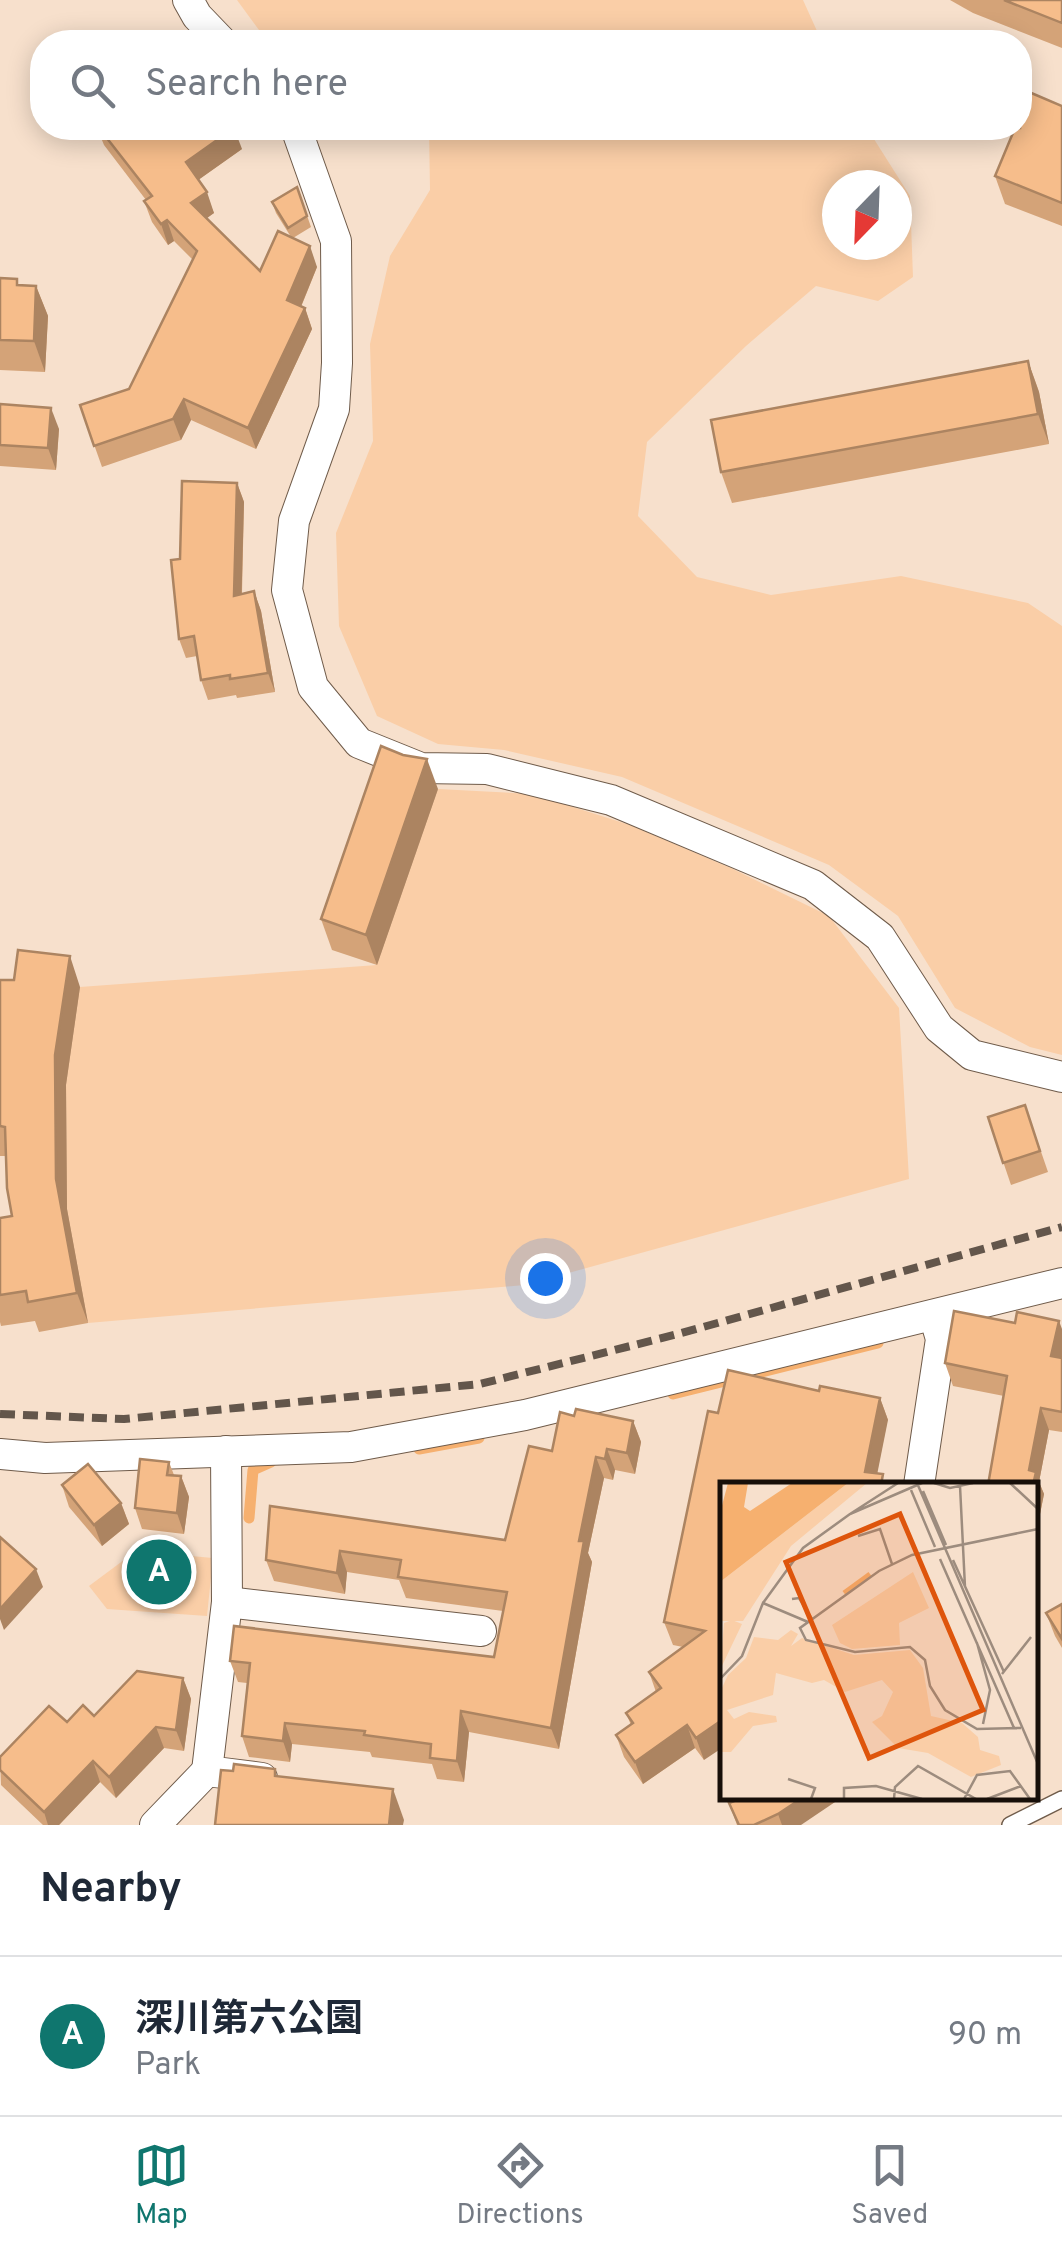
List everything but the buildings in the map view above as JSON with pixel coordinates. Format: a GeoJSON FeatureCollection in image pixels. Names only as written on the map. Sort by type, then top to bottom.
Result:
{"type":"FeatureCollection","features":[{"type":"Feature","properties":{"kind":"street"},"geometry":{"type":"LineString","coordinates":[[188,0],[210,30]]}},
{"type":"Feature","properties":{"kind":"street"},"geometry":{"type":"LineString","coordinates":[[300,140],[336,242],[338,363],[334,409],[294,521],[286,590],[313,688],[359,742],[421,768],[488,769],[611,800],[813,885],[880,937],[940,1028],[972,1055],[1062,1077]]}},
{"type":"Feature","properties":{"kind":"street"},"geometry":{"type":"LineString","coordinates":[[0,1454],[44,1458],[350,1447],[525,1415],[934,1315],[1056,1293]]}},
{"type":"Feature","properties":{"kind":"street"},"geometry":{"type":"LineString","coordinates":[[919,1482],[941,1340],[934,1315]]}},
{"type":"Feature","properties":{"kind":"street"},"geometry":{"type":"LineString","coordinates":[[155,1825],[207,1771],[227,1602],[226,1451]]}},
{"type":"Feature","properties":{"kind":"street"},"geometry":{"type":"LineString","coordinates":[[227,1602],[481,1631]]}},
{"type":"Feature","properties":{"kind":"street"},"geometry":{"type":"LineString","coordinates":[[207,1771],[286,1781]]}},
{"type":"Feature","properties":{"kind":"lane"},"geometry":{"type":"LineString","coordinates":[[1010,1825],[1062,1799]]}},
{"type":"Feature","properties":{"kind":"shaded area"},"geometry":{"type":"Polygon","coordinates":[[[237,0],[803,0],[817,30],[259,30],[237,0]]]}},
{"type":"Feature","properties":{"kind":"shaded area"},"geometry":{"type":"Polygon","coordinates":[[[429,140],[875,140],[894,170],[822,170],[822,260],[912,260],[912,250],[913,277],[878,301],[816,286],[746,346],[647,442],[638,516],[697,577],[771,595],[901,576],[1028,603],[1062,626],[1062,1055],[1030,1047],[955,1008],[898,916],[829,865],[622,777],[504,750],[438,744],[377,716],[339,626],[336,533],[373,441],[370,344],[390,256],[430,190],[429,140]]]}},
{"type":"Feature","properties":{"kind":"shaded area"},"geometry":{"type":"Polygon","coordinates":[[[438,789],[532,794],[630,825],[829,916],[899,1008],[909,1179],[525,1285],[88,1323],[67,1209],[66,1085],[80,987],[377,965],[438,789]]]}},
{"type":"Feature","properties":{"kind":"shaded area"},"geometry":{"type":"Polygon","coordinates":[[[136,1551],[213,1558],[207,1616],[107,1609],[89,1586],[136,1551]]]}},
{"type":"Feature","properties":{"kind":"waterway"},"geometry":{"type":"LineString","coordinates":[[673,1394],[878,1343]]}},
{"type":"Feature","properties":{"kind":"waterway"},"geometry":{"type":"LineString","coordinates":[[419,1449],[479,1438]]}},
{"type":"Feature","properties":{"kind":"waterway"},"geometry":{"type":"LineString","coordinates":[[249,1518],[253,1470],[271,1462]]}},
{"type":"Feature","properties":{"kind":"railway"},"geometry":{"type":"LineString","coordinates":[[0,1414],[124,1419],[480,1384],[678,1334],[1062,1227]]}},
{"type":"Feature","properties":{"kind":"place","name":"深川第六公園"},"geometry":{"type":"Point","coordinates":[159,1572]}}]}
